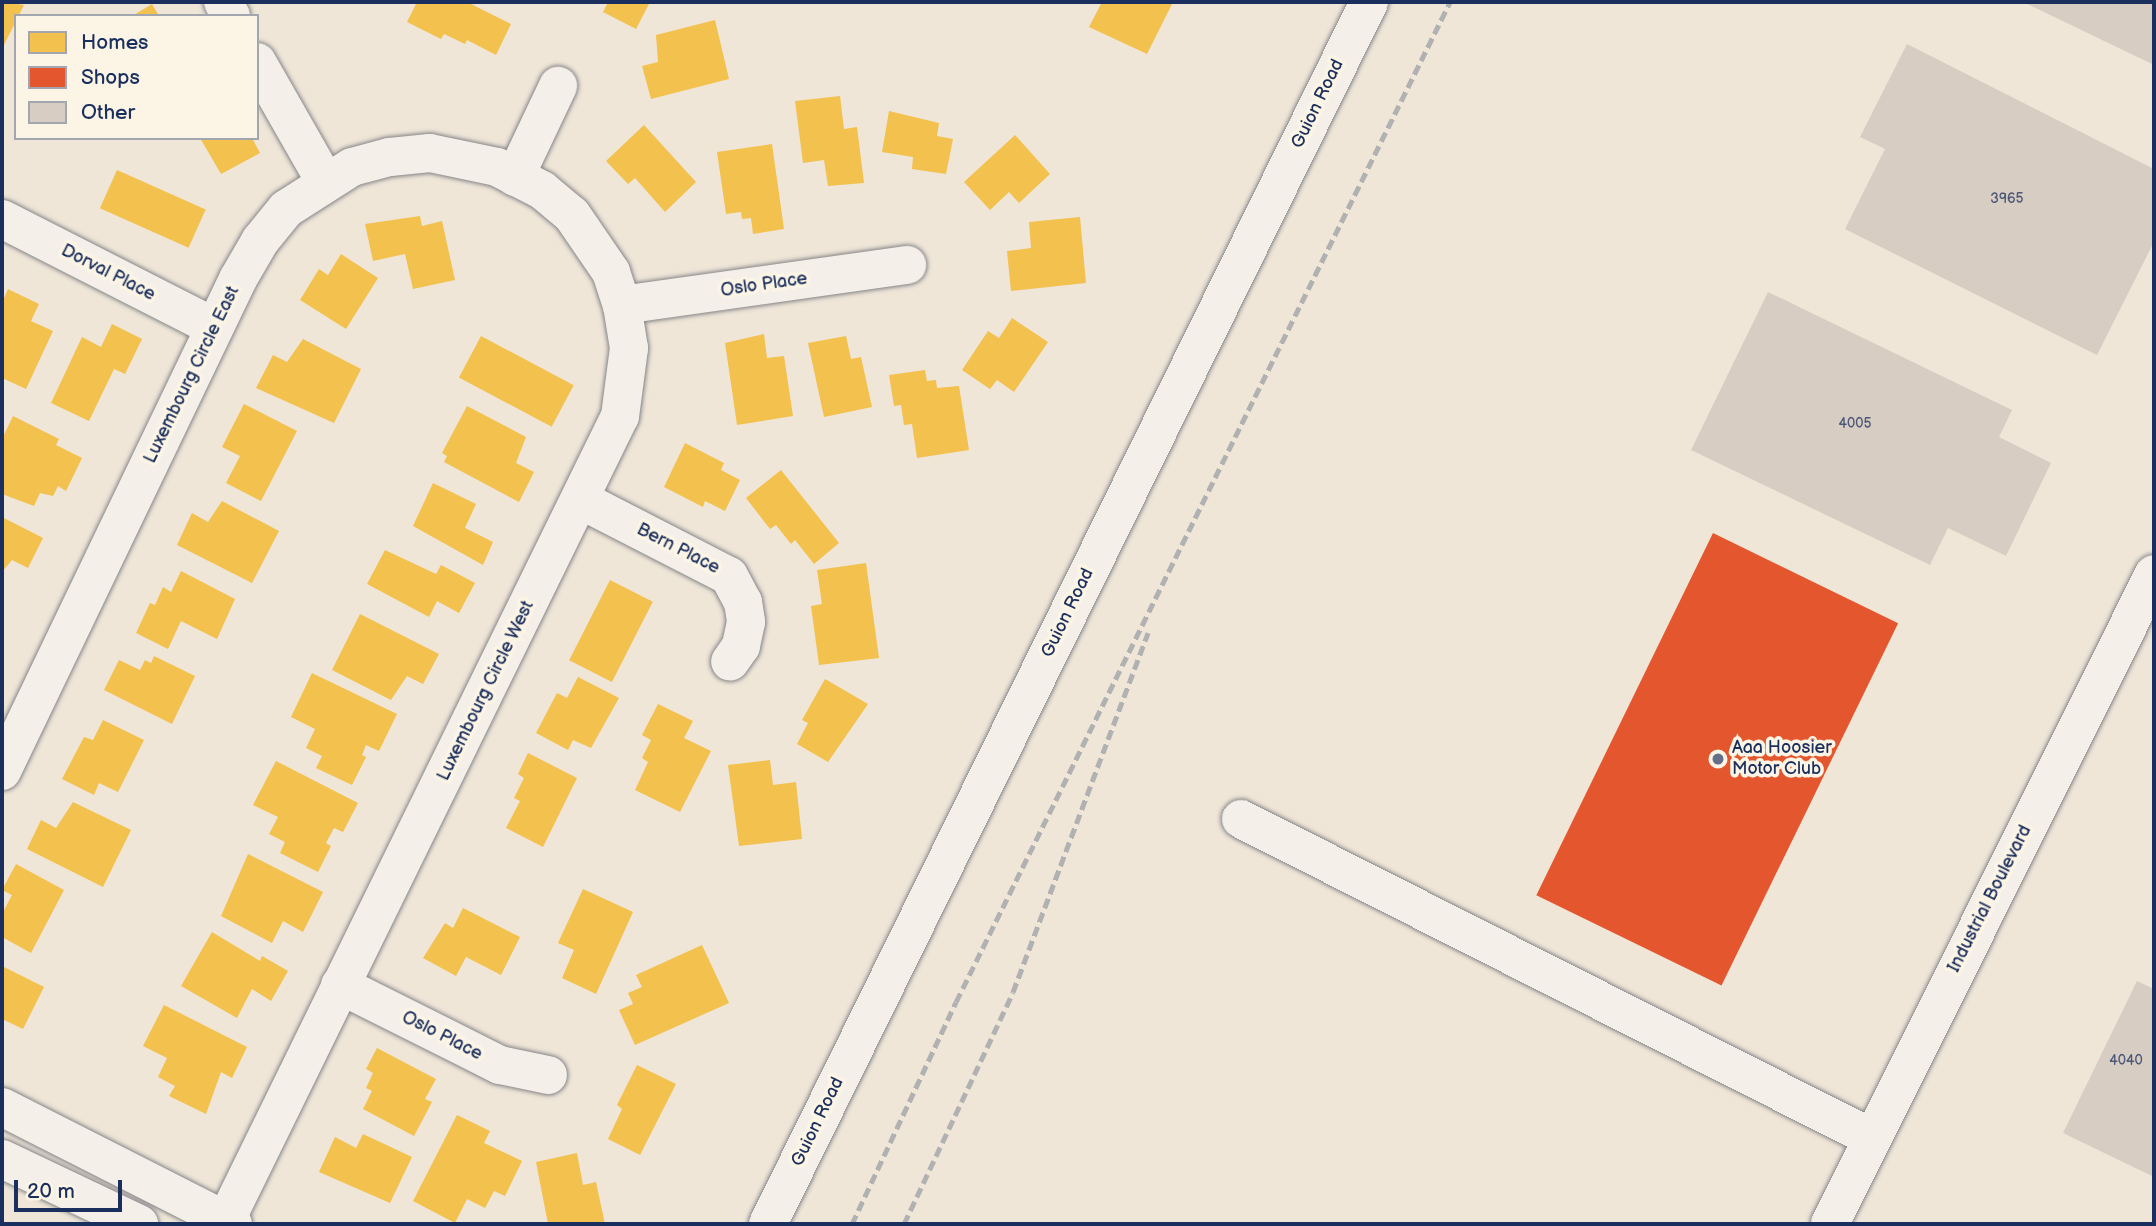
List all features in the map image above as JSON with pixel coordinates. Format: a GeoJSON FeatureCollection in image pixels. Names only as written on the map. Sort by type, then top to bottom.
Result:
{"type":"FeatureCollection","features":[{"type":"Feature","properties":{"kind":"street","name":"Guion Road"},"geometry":{"type":"LineString","coordinates":[[768,1224],[1368,2]]}},
{"type":"Feature","properties":{"kind":"street"},"geometry":{"type":"LineString","coordinates":[[259,66],[325,181]]}},
{"type":"Feature","properties":{"kind":"street"},"geometry":{"type":"LineString","coordinates":[[515,177],[558,86]]}},
{"type":"Feature","properties":{"kind":"street","name":"Luxembourg Circle East"},"geometry":{"type":"LineString","coordinates":[[2,771],[214,327],[266,232],[286,209],[325,181],[390,157],[430,153],[478,161],[515,177]]}},
{"type":"Feature","properties":{"kind":"street","name":"Luxembourg Circle West"},"geometry":{"type":"LineString","coordinates":[[228,1223],[340,985],[620,416],[629,348],[622,305],[611,272],[572,215],[542,190],[515,177]]}},
{"type":"Feature","properties":{"kind":"street","name":"Dorval Place"},"geometry":{"type":"LineString","coordinates":[[2,219],[214,327]]}},
{"type":"Feature","properties":{"kind":"street","name":"Oslo Place"},"geometry":{"type":"LineString","coordinates":[[622,305],[906,265]]}},
{"type":"Feature","properties":{"kind":"street","name":"Bern Place"},"geometry":{"type":"LineString","coordinates":[[581,500],[729,576],[743,602],[746,622],[741,646],[730,662]]}},
{"type":"Feature","properties":{"kind":"street","name":"Industrial Boulevard"},"geometry":{"type":"LineString","coordinates":[[1830,1224],[1870,1137],[2151,591]]}},
{"type":"Feature","properties":{"kind":"street"},"geometry":{"type":"LineString","coordinates":[[1241,819],[1870,1137]]}},
{"type":"Feature","properties":{"kind":"street","name":"Oslo Place"},"geometry":{"type":"LineString","coordinates":[[340,985],[500,1065],[548,1074]]}},
{"type":"Feature","properties":{"kind":"street"},"geometry":{"type":"LineString","coordinates":[[2,1107],[228,1223]]}},
{"type":"Feature","properties":{"kind":"street"},"geometry":{"type":"LineString","coordinates":[[2,1158],[139,1224]]}},
{"type":"Feature","properties":{"kind":"building: Homes"},"geometry":{"type":"Polygon","coordinates":[[[2,2],[24,5],[20,14],[14,14],[14,25],[2,49],[2,2]]]}},
{"type":"Feature","properties":{"kind":"building: Homes"},"geometry":{"type":"Polygon","coordinates":[[[417,2],[467,2],[511,24],[496,55],[467,40],[465,44],[444,34],[441,39],[407,22],[417,2]]]}},
{"type":"Feature","properties":{"kind":"building: Homes"},"geometry":{"type":"Polygon","coordinates":[[[608,2],[650,2],[636,29],[603,12],[608,2]]]}},
{"type":"Feature","properties":{"kind":"building: Homes"},"geometry":{"type":"Polygon","coordinates":[[[1102,2],[1172,4],[1147,54],[1089,27],[1102,2]]]}},
{"type":"Feature","properties":{"kind":"building: Homes"},"geometry":{"type":"Polygon","coordinates":[[[152,4],[158,14],[135,14],[152,4]]]}},
{"type":"Feature","properties":{"kind":"building: Homes"},"geometry":{"type":"Polygon","coordinates":[[[715,20],[729,79],[651,99],[642,66],[658,62],[656,35],[715,20]]]}},
{"type":"Feature","properties":{"kind":"building: Homes"},"geometry":{"type":"Polygon","coordinates":[[[840,96],[844,129],[857,127],[864,183],[828,186],[824,160],[803,163],[795,101],[840,96]]]}},
{"type":"Feature","properties":{"kind":"building: Homes"},"geometry":{"type":"Polygon","coordinates":[[[889,111],[939,123],[937,136],[953,139],[946,174],[912,169],[913,157],[882,152],[889,111]]]}},
{"type":"Feature","properties":{"kind":"building: Homes"},"geometry":{"type":"Polygon","coordinates":[[[644,125],[696,182],[665,212],[635,178],[628,184],[606,161],[644,125]]]}},
{"type":"Feature","properties":{"kind":"building: Homes"},"geometry":{"type":"Polygon","coordinates":[[[1015,135],[1050,174],[1019,203],[1009,192],[990,210],[964,182],[1015,135]]]}},
{"type":"Feature","properties":{"kind":"building: Homes"},"geometry":{"type":"Polygon","coordinates":[[[201,140],[253,140],[260,153],[221,174],[201,140]]]}},
{"type":"Feature","properties":{"kind":"building: Homes"},"geometry":{"type":"Polygon","coordinates":[[[772,144],[784,229],[753,234],[751,218],[742,219],[741,212],[726,214],[717,152],[772,144]]]}},
{"type":"Feature","properties":{"kind":"building: Homes"},"geometry":{"type":"Polygon","coordinates":[[[117,170],[206,209],[189,248],[100,208],[117,170]]]}},
{"type":"Feature","properties":{"kind":"building: Homes"},"geometry":{"type":"Polygon","coordinates":[[[420,216],[422,226],[442,221],[455,280],[413,289],[405,254],[373,261],[365,224],[420,216]]]}},
{"type":"Feature","properties":{"kind":"building: Homes"},"geometry":{"type":"Polygon","coordinates":[[[1080,217],[1086,283],[1011,291],[1007,251],[1031,248],[1029,222],[1080,217]]]}},
{"type":"Feature","properties":{"kind":"building: Homes"},"geometry":{"type":"Polygon","coordinates":[[[341,254],[378,278],[346,329],[300,300],[319,269],[328,275],[341,254]]]}},
{"type":"Feature","properties":{"kind":"building: Homes"},"geometry":{"type":"Polygon","coordinates":[[[8,289],[39,304],[31,321],[53,331],[26,389],[2,378],[2,303],[8,289]]]}},
{"type":"Feature","properties":{"kind":"building: Homes"},"geometry":{"type":"Polygon","coordinates":[[[1012,318],[1048,342],[1014,392],[997,380],[990,389],[962,370],[988,331],[999,338],[1012,318]]]}},
{"type":"Feature","properties":{"kind":"building: Homes"},"geometry":{"type":"Polygon","coordinates":[[[112,324],[142,339],[125,374],[114,369],[89,421],[51,403],[82,337],[101,347],[112,324]]]}},
{"type":"Feature","properties":{"kind":"building: Homes"},"geometry":{"type":"Polygon","coordinates":[[[764,334],[767,358],[784,356],[793,416],[737,425],[725,343],[764,334]]]}},
{"type":"Feature","properties":{"kind":"building: Homes"},"geometry":{"type":"Polygon","coordinates":[[[481,336],[574,385],[552,427],[459,377],[481,336]]]}},
{"type":"Feature","properties":{"kind":"building: Homes"},"geometry":{"type":"Polygon","coordinates":[[[846,336],[851,359],[861,357],[872,407],[824,417],[808,343],[846,336]]]}},
{"type":"Feature","properties":{"kind":"building: Homes"},"geometry":{"type":"Polygon","coordinates":[[[303,339],[361,369],[334,423],[256,388],[273,355],[287,362],[303,339]]]}},
{"type":"Feature","properties":{"kind":"building: Homes"},"geometry":{"type":"Polygon","coordinates":[[[925,370],[927,381],[936,380],[937,388],[959,386],[969,450],[917,458],[912,424],[904,425],[901,405],[894,406],[889,375],[925,370]]]}},
{"type":"Feature","properties":{"kind":"building: Homes"},"geometry":{"type":"Polygon","coordinates":[[[244,404],[297,431],[261,501],[226,483],[240,456],[222,447],[244,404]]]}},
{"type":"Feature","properties":{"kind":"building: Homes"},"geometry":{"type":"Polygon","coordinates":[[[467,406],[526,437],[516,463],[534,472],[519,502],[444,462],[447,456],[442,453],[467,406]]]}},
{"type":"Feature","properties":{"kind":"building: Homes"},"geometry":{"type":"Polygon","coordinates":[[[13,416],[59,439],[56,445],[82,458],[66,491],[58,486],[53,496],[40,493],[34,506],[2,494],[2,439],[13,416]]]}},
{"type":"Feature","properties":{"kind":"building: Homes"},"geometry":{"type":"Polygon","coordinates":[[[685,443],[724,463],[721,470],[740,480],[725,511],[705,501],[703,507],[664,487],[685,443]]]}},
{"type":"Feature","properties":{"kind":"building: Homes"},"geometry":{"type":"Polygon","coordinates":[[[781,470],[839,543],[814,564],[795,540],[791,544],[776,525],[770,529],[746,498],[781,470]]]}},
{"type":"Feature","properties":{"kind":"building: Homes"},"geometry":{"type":"Polygon","coordinates":[[[433,483],[476,504],[465,528],[493,542],[483,565],[413,526],[433,483]]]}},
{"type":"Feature","properties":{"kind":"building: Homes"},"geometry":{"type":"Polygon","coordinates":[[[222,501],[279,531],[252,583],[177,545],[192,513],[208,522],[222,501]]]}},
{"type":"Feature","properties":{"kind":"building: Homes"},"geometry":{"type":"Polygon","coordinates":[[[2,517],[43,538],[28,568],[12,560],[2,572],[2,517]]]}},
{"type":"Feature","properties":{"kind":"building: Homes"},"geometry":{"type":"Polygon","coordinates":[[[385,550],[436,574],[441,565],[475,583],[459,613],[437,601],[429,617],[367,584],[385,550]]]}},
{"type":"Feature","properties":{"kind":"building: Homes"},"geometry":{"type":"Polygon","coordinates":[[[866,563],[879,658],[819,665],[811,606],[822,604],[817,570],[866,563]]]}},
{"type":"Feature","properties":{"kind":"building: Homes"},"geometry":{"type":"Polygon","coordinates":[[[181,571],[235,599],[217,639],[181,621],[168,649],[136,633],[150,603],[155,605],[163,587],[171,592],[181,571]]]}},
{"type":"Feature","properties":{"kind":"building: Homes"},"geometry":{"type":"Polygon","coordinates":[[[610,580],[653,602],[612,682],[569,660],[610,580]]]}},
{"type":"Feature","properties":{"kind":"building: Homes"},"geometry":{"type":"Polygon","coordinates":[[[360,614],[439,654],[423,684],[407,676],[391,700],[332,670],[360,614]]]}},
{"type":"Feature","properties":{"kind":"building: Homes"},"geometry":{"type":"Polygon","coordinates":[[[154,656],[195,676],[172,724],[104,690],[119,660],[140,670],[145,660],[151,663],[154,656]]]}},
{"type":"Feature","properties":{"kind":"building: Homes"},"geometry":{"type":"Polygon","coordinates":[[[312,673],[397,714],[379,751],[366,745],[362,755],[366,757],[352,785],[316,768],[322,756],[306,748],[315,729],[291,717],[312,673]]]}},
{"type":"Feature","properties":{"kind":"building: Homes"},"geometry":{"type":"Polygon","coordinates":[[[578,677],[619,698],[591,748],[573,740],[568,750],[536,733],[557,693],[567,698],[578,677]]]}},
{"type":"Feature","properties":{"kind":"building: Homes"},"geometry":{"type":"Polygon","coordinates":[[[825,679],[868,704],[828,762],[797,744],[808,723],[802,720],[825,679]]]}},
{"type":"Feature","properties":{"kind":"building: Homes"},"geometry":{"type":"Polygon","coordinates":[[[658,704],[693,721],[684,738],[711,751],[680,812],[635,790],[648,762],[642,758],[651,740],[642,735],[658,704]]]}},
{"type":"Feature","properties":{"kind":"building: Homes"},"geometry":{"type":"Polygon","coordinates":[[[103,720],[144,740],[118,792],[99,783],[94,795],[62,779],[84,737],[93,740],[103,720]]]}},
{"type":"Feature","properties":{"kind":"building: Homes"},"geometry":{"type":"Polygon","coordinates":[[[528,753],[577,778],[543,847],[506,828],[520,801],[514,798],[524,778],[518,774],[528,753]]]}},
{"type":"Feature","properties":{"kind":"building: Homes"},"geometry":{"type":"Polygon","coordinates":[[[770,760],[773,785],[796,782],[802,839],[739,846],[728,765],[770,760]]]}},
{"type":"Feature","properties":{"kind":"building: Homes"},"geometry":{"type":"Polygon","coordinates":[[[276,761],[358,803],[343,832],[334,828],[326,843],[331,846],[318,872],[280,853],[285,842],[269,834],[278,817],[253,805],[276,761]]]}},
{"type":"Feature","properties":{"kind":"building: Homes"},"geometry":{"type":"Polygon","coordinates":[[[73,802],[131,830],[103,887],[27,849],[41,820],[56,828],[73,802]]]}},
{"type":"Feature","properties":{"kind":"building: Homes"},"geometry":{"type":"Polygon","coordinates":[[[248,854],[323,892],[303,932],[283,921],[272,943],[221,916],[248,854]]]}},
{"type":"Feature","properties":{"kind":"building: Homes"},"geometry":{"type":"Polygon","coordinates":[[[16,864],[64,890],[31,953],[2,937],[2,914],[12,895],[2,890],[16,864]]]}},
{"type":"Feature","properties":{"kind":"building: Homes"},"geometry":{"type":"Polygon","coordinates":[[[583,889],[633,912],[596,994],[562,978],[574,950],[558,943],[583,889]]]}},
{"type":"Feature","properties":{"kind":"building: Homes"},"geometry":{"type":"Polygon","coordinates":[[[463,908],[520,937],[501,975],[466,957],[456,976],[423,958],[445,923],[453,928],[463,908]]]}},
{"type":"Feature","properties":{"kind":"building: Homes"},"geometry":{"type":"Polygon","coordinates":[[[212,932],[260,961],[262,956],[288,971],[271,1001],[252,989],[237,1018],[181,986],[212,932]]]}},
{"type":"Feature","properties":{"kind":"building: Homes"},"geometry":{"type":"Polygon","coordinates":[[[702,945],[729,1003],[635,1045],[619,1010],[633,1004],[628,993],[642,987],[636,975],[702,945]]]}},
{"type":"Feature","properties":{"kind":"building: Homes"},"geometry":{"type":"Polygon","coordinates":[[[2,966],[44,987],[23,1029],[2,1019],[2,966]]]}},
{"type":"Feature","properties":{"kind":"building: Homes"},"geometry":{"type":"Polygon","coordinates":[[[164,1005],[247,1047],[232,1078],[221,1072],[206,1114],[169,1096],[175,1086],[158,1077],[167,1058],[143,1046],[164,1005]]]}},
{"type":"Feature","properties":{"kind":"building: Homes"},"geometry":{"type":"Polygon","coordinates":[[[377,1048],[436,1079],[425,1099],[432,1102],[414,1136],[363,1109],[372,1091],[366,1088],[373,1073],[366,1069],[377,1048]]]}},
{"type":"Feature","properties":{"kind":"building: Homes"},"geometry":{"type":"Polygon","coordinates":[[[637,1065],[676,1084],[640,1155],[608,1139],[622,1109],[617,1105],[637,1065]]]}},
{"type":"Feature","properties":{"kind":"building: Homes"},"geometry":{"type":"Polygon","coordinates":[[[457,1115],[490,1131],[484,1143],[522,1161],[505,1196],[494,1191],[485,1208],[467,1199],[455,1223],[413,1201],[457,1115]]]}},
{"type":"Feature","properties":{"kind":"building: Homes"},"geometry":{"type":"Polygon","coordinates":[[[363,1134],[412,1157],[390,1203],[319,1172],[335,1137],[356,1148],[363,1134]]]}},
{"type":"Feature","properties":{"kind":"building: Homes"},"geometry":{"type":"Polygon","coordinates":[[[577,1153],[583,1185],[596,1182],[605,1224],[548,1224],[536,1162],[577,1153]]]}},
{"type":"Feature","properties":{"kind":"building: Shops","name":"Aaa Hoosier Motor Club"},"geometry":{"type":"Polygon","coordinates":[[[1713,533],[1898,623],[1721,986],[1536,895],[1713,533]]]}},
{"type":"Feature","properties":{"kind":"building: Other"},"geometry":{"type":"Polygon","coordinates":[[[2023,2],[2154,2],[2154,65],[2023,2]]]}},
{"type":"Feature","properties":{"kind":"building: Other"},"geometry":{"type":"Polygon","coordinates":[[[1907,44],[2154,169],[2154,242],[2097,355],[1845,229],[1885,149],[1860,137],[1907,44]]]}},
{"type":"Feature","properties":{"kind":"building: Other"},"geometry":{"type":"Polygon","coordinates":[[[1768,292],[2012,410],[1999,437],[2051,463],[2006,556],[1948,528],[1930,565],[1691,450],[1768,292]]]}},
{"type":"Feature","properties":{"kind":"building: Other"},"geometry":{"type":"Polygon","coordinates":[[[2137,981],[2154,989],[2154,1177],[2063,1133],[2137,981]]]}},
{"type":"Feature","properties":{"kind":"railway"},"geometry":{"type":"LineString","coordinates":[[852,1224],[956,1002],[1450,2]]}},
{"type":"Feature","properties":{"kind":"railway"},"geometry":{"type":"LineString","coordinates":[[904,1224],[1013,992],[1148,632]]}},
{"type":"Feature","properties":{"kind":"place","name":"Aaa Hoosier Motor Club"},"geometry":{"type":"Point","coordinates":[1718,759]}}]}
